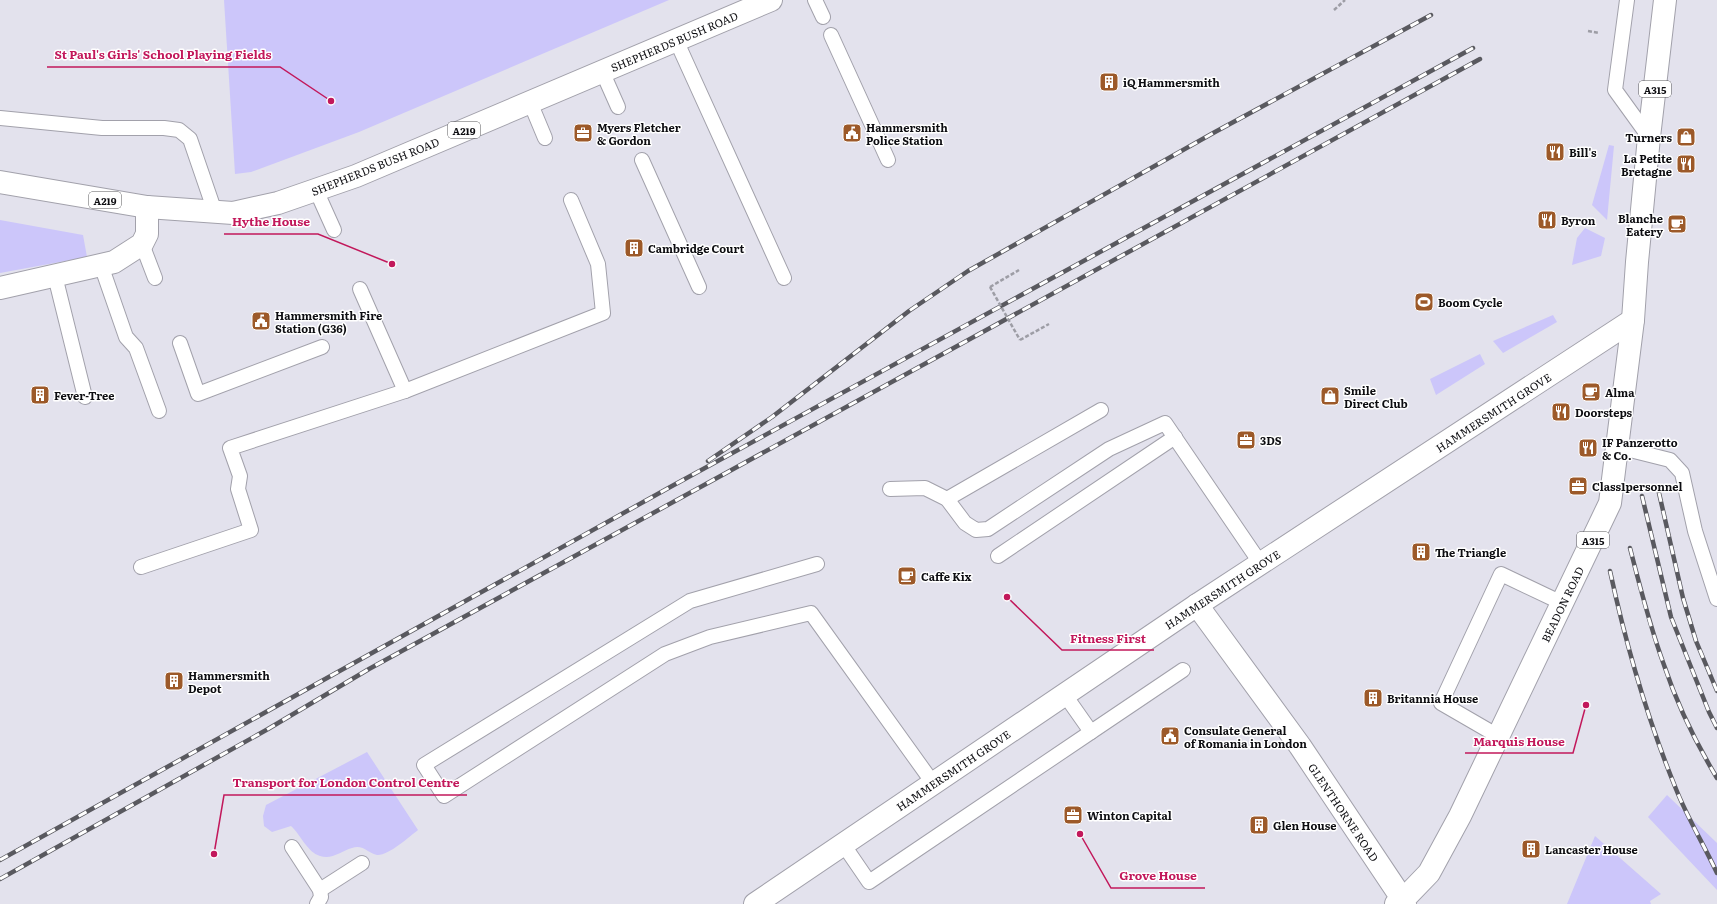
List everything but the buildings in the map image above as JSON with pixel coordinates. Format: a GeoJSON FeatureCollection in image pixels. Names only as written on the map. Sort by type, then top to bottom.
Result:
{"type":"FeatureCollection","features":[{"type":"Feature","properties":{"kind":"main road","name":"SHEPHERDS BUSH ROAD"},"geometry":{"type":"LineString","coordinates":[[0,182],[147,206],[233,213],[255,210],[356,176],[771,0]]}},
{"type":"Feature","properties":{"kind":"main road","name":"BEADON ROAD"},"geometry":{"type":"LineString","coordinates":[[1401,903],[1429,873],[1460,816],[1610,503],[1633,320],[1649,137],[1665,0]]}},
{"type":"Feature","properties":{"kind":"main road"},"geometry":{"type":"LineString","coordinates":[[0,288],[114,262],[142,244],[147,234],[147,206]]}},
{"type":"Feature","properties":{"kind":"main road","name":"HAMMERSMITH GROVE"},"geometry":{"type":"LineString","coordinates":[[755,904],[1197,606],[1633,320]]}},
{"type":"Feature","properties":{"kind":"main road","name":"GLENTHORNE ROAD"},"geometry":{"type":"LineString","coordinates":[[1197,606],[1300,746],[1401,903]]}},
{"type":"Feature","properties":{"kind":"lane"},"geometry":{"type":"LineString","coordinates":[[815,0],[823,17]]}},
{"type":"Feature","properties":{"kind":"lane","name":"A315"},"geometry":{"type":"LineString","coordinates":[[1627,0],[1615,90],[1649,137]]}},
{"type":"Feature","properties":{"kind":"lane"},"geometry":{"type":"LineString","coordinates":[[831,35],[888,160]]}},
{"type":"Feature","properties":{"kind":"lane"},"geometry":{"type":"LineString","coordinates":[[676,40],[784,278]]}},
{"type":"Feature","properties":{"kind":"lane"},"geometry":{"type":"LineString","coordinates":[[602,71],[618,107]]}},
{"type":"Feature","properties":{"kind":"lane"},"geometry":{"type":"LineString","coordinates":[[530,102],[545,138]]}},
{"type":"Feature","properties":{"kind":"lane"},"geometry":{"type":"LineString","coordinates":[[0,118],[102,128],[164,128],[179,130],[190,139],[215,212]]}},
{"type":"Feature","properties":{"kind":"lane"},"geometry":{"type":"LineString","coordinates":[[642,160],[699,287]]}},
{"type":"Feature","properties":{"kind":"lane"},"geometry":{"type":"LineString","coordinates":[[316,190],[334,230]]}},
{"type":"Feature","properties":{"kind":"lane"},"geometry":{"type":"LineString","coordinates":[[141,567],[251,530],[238,489],[240,476],[230,448],[405,390],[603,313],[598,264],[571,200]]}},
{"type":"Feature","properties":{"kind":"lane"},"geometry":{"type":"LineString","coordinates":[[142,244],[155,278]]}},
{"type":"Feature","properties":{"kind":"lane"},"geometry":{"type":"LineString","coordinates":[[101,266],[126,337],[136,348],[159,411]]}},
{"type":"Feature","properties":{"kind":"lane"},"geometry":{"type":"LineString","coordinates":[[55,276],[85,397]]}},
{"type":"Feature","properties":{"kind":"lane"},"geometry":{"type":"LineString","coordinates":[[360,289],[405,390]]}},
{"type":"Feature","properties":{"kind":"lane"},"geometry":{"type":"LineString","coordinates":[[180,343],[198,394],[322,347]]}},
{"type":"Feature","properties":{"kind":"lane"},"geometry":{"type":"LineString","coordinates":[[947,499],[1101,410]]}},
{"type":"Feature","properties":{"kind":"lane"},"geometry":{"type":"LineString","coordinates":[[890,490],[925,488],[947,499],[965,522],[976,530],[988,529],[1109,449],[1165,423],[1261,564]]}},
{"type":"Feature","properties":{"kind":"lane"},"geometry":{"type":"LineString","coordinates":[[998,556],[1175,436]]}},
{"type":"Feature","properties":{"kind":"lane"},"geometry":{"type":"LineString","coordinates":[[1618,447],[1670,460],[1682,473],[1695,531],[1717,600]]}},
{"type":"Feature","properties":{"kind":"lane"},"geometry":{"type":"LineString","coordinates":[[817,564],[690,601],[424,765],[444,796],[665,654],[710,638],[811,613],[933,784]]}},
{"type":"Feature","properties":{"kind":"lane"},"geometry":{"type":"LineString","coordinates":[[1498,736],[1441,703],[1501,574],[1562,603]]}},
{"type":"Feature","properties":{"kind":"lane"},"geometry":{"type":"LineString","coordinates":[[843,844],[869,882],[1183,670]]}},
{"type":"Feature","properties":{"kind":"lane"},"geometry":{"type":"LineString","coordinates":[[1065,695],[1090,732]]}},
{"type":"Feature","properties":{"kind":"lane"},"geometry":{"type":"LineString","coordinates":[[292,847],[320,890],[320,897],[317,904]]}},
{"type":"Feature","properties":{"kind":"lane"},"geometry":{"type":"LineString","coordinates":[[320,890],[362,863]]}},
{"type":"Feature","properties":{"kind":"path"},"geometry":{"type":"LineString","coordinates":[[1334,10],[1345,0]]}},
{"type":"Feature","properties":{"kind":"path"},"geometry":{"type":"LineString","coordinates":[[1588,31],[1602,33]]}},
{"type":"Feature","properties":{"kind":"path"},"geometry":{"type":"LineString","coordinates":[[1019,270],[990,287],[1020,340],[1049,324]]}},
{"type":"Feature","properties":{"kind":"shaded area"},"geometry":{"type":"Polygon","coordinates":[[[224,0],[669,0],[359,132],[251,172],[235,174],[224,0]]]}},
{"type":"Feature","properties":{"kind":"shaded area"},"geometry":{"type":"Polygon","coordinates":[[[1609,145],[1614,146],[1607,220],[1592,205],[1609,145]]]}},
{"type":"Feature","properties":{"kind":"shaded area"},"geometry":{"type":"Polygon","coordinates":[[[0,220],[83,235],[87,257],[0,273],[0,220]]]}},
{"type":"Feature","properties":{"kind":"shaded area"},"geometry":{"type":"Polygon","coordinates":[[[1585,228],[1605,238],[1601,256],[1572,265],[1577,238],[1585,228]]]}},
{"type":"Feature","properties":{"kind":"shaded area"},"geometry":{"type":"Polygon","coordinates":[[[1553,315],[1557,322],[1503,353],[1493,341],[1553,315]]]}},
{"type":"Feature","properties":{"kind":"shaded area"},"geometry":{"type":"Polygon","coordinates":[[[1480,354],[1485,364],[1436,395],[1430,379],[1480,354]]]}},
{"type":"Feature","properties":{"kind":"shaded area"},"geometry":{"type":"Polygon","coordinates":[[[367,752],[418,830],[398,846],[377,855],[363,848],[356,847],[329,857],[324,857],[311,851],[291,826],[272,832],[264,826],[263,816],[266,805],[367,752]]]}},
{"type":"Feature","properties":{"kind":"shaded area"},"geometry":{"type":"Polygon","coordinates":[[[1667,795],[1717,843],[1717,890],[1648,817],[1667,795]]]}},
{"type":"Feature","properties":{"kind":"shaded area"},"geometry":{"type":"Polygon","coordinates":[[[1595,836],[1661,894],[1650,901],[1651,904],[1567,904],[1595,836]]]}},
{"type":"Feature","properties":{"kind":"railway"},"geometry":{"type":"LineString","coordinates":[[708,461],[772,417],[909,311],[968,271],[1215,132],[1431,15]]}},
{"type":"Feature","properties":{"kind":"railway"},"geometry":{"type":"LineString","coordinates":[[0,860],[672,486],[1473,48]]}},
{"type":"Feature","properties":{"kind":"railway"},"geometry":{"type":"LineString","coordinates":[[0,879],[268,729],[369,669],[1480,59]]}},
{"type":"Feature","properties":{"kind":"railway"},"geometry":{"type":"LineString","coordinates":[[1659,493],[1683,598],[1696,641],[1717,691]]}},
{"type":"Feature","properties":{"kind":"railway"},"geometry":{"type":"LineString","coordinates":[[1642,496],[1671,617],[1709,712],[1717,728]]}},
{"type":"Feature","properties":{"kind":"railway"},"geometry":{"type":"LineString","coordinates":[[1630,548],[1641,592],[1669,680],[1688,723],[1717,778]]}},
{"type":"Feature","properties":{"kind":"railway"},"geometry":{"type":"LineString","coordinates":[[1610,571],[1630,654],[1665,762],[1680,800],[1717,873]]}},
{"type":"Feature","properties":{"kind":"place","name":"iQ Hammersmith"},"geometry":{"type":"Point","coordinates":[1109,82]}},
{"type":"Feature","properties":{"kind":"place","name":"St Paul's Girls' School Playing Fields"},"geometry":{"type":"Point","coordinates":[331,101]}},
{"type":"Feature","properties":{"kind":"place","name":"Myers Fletcher & Gordon"},"geometry":{"type":"Point","coordinates":[583,133]}},
{"type":"Feature","properties":{"kind":"place","name":"Hammersmith Police Station"},"geometry":{"type":"Point","coordinates":[852,133]}},
{"type":"Feature","properties":{"kind":"place","name":"Turners"},"geometry":{"type":"Point","coordinates":[1686,137]}},
{"type":"Feature","properties":{"kind":"place","name":"Bill's"},"geometry":{"type":"Point","coordinates":[1555,152]}},
{"type":"Feature","properties":{"kind":"place","name":"La Petite Bretagne"},"geometry":{"type":"Point","coordinates":[1686,164]}},
{"type":"Feature","properties":{"kind":"place","name":"Byron"},"geometry":{"type":"Point","coordinates":[1547,220]}},
{"type":"Feature","properties":{"kind":"place","name":"Blanche Eatery"},"geometry":{"type":"Point","coordinates":[1677,224]}},
{"type":"Feature","properties":{"kind":"place","name":"Cambridge Court"},"geometry":{"type":"Point","coordinates":[634,248]}},
{"type":"Feature","properties":{"kind":"place","name":"Hythe House"},"geometry":{"type":"Point","coordinates":[392,264]}},
{"type":"Feature","properties":{"kind":"place","name":"Boom Cycle"},"geometry":{"type":"Point","coordinates":[1424,302]}},
{"type":"Feature","properties":{"kind":"place","name":"Hammersmith Fire Station (G36)"},"geometry":{"type":"Point","coordinates":[261,321]}},
{"type":"Feature","properties":{"kind":"place","name":"Alma"},"geometry":{"type":"Point","coordinates":[1591,392]}},
{"type":"Feature","properties":{"kind":"place","name":"Fever-Tree"},"geometry":{"type":"Point","coordinates":[40,395]}},
{"type":"Feature","properties":{"kind":"place","name":"Smile Direct Club"},"geometry":{"type":"Point","coordinates":[1330,396]}},
{"type":"Feature","properties":{"kind":"place","name":"Doorsteps"},"geometry":{"type":"Point","coordinates":[1561,412]}},
{"type":"Feature","properties":{"kind":"place","name":"3DS"},"geometry":{"type":"Point","coordinates":[1246,440]}},
{"type":"Feature","properties":{"kind":"place","name":"IF Panzerotto & Co."},"geometry":{"type":"Point","coordinates":[1588,448]}},
{"type":"Feature","properties":{"kind":"place","name":"Class1personnel"},"geometry":{"type":"Point","coordinates":[1578,486]}},
{"type":"Feature","properties":{"kind":"place","name":"The Triangle"},"geometry":{"type":"Point","coordinates":[1421,552]}},
{"type":"Feature","properties":{"kind":"place","name":"Caffe Kix"},"geometry":{"type":"Point","coordinates":[907,576]}},
{"type":"Feature","properties":{"kind":"place","name":"Fitness First"},"geometry":{"type":"Point","coordinates":[1007,597]}},
{"type":"Feature","properties":{"kind":"place","name":"Hammersmith Depot"},"geometry":{"type":"Point","coordinates":[174,681]}},
{"type":"Feature","properties":{"kind":"place","name":"Britannia House"},"geometry":{"type":"Point","coordinates":[1373,698]}},
{"type":"Feature","properties":{"kind":"place","name":"Marquis House"},"geometry":{"type":"Point","coordinates":[1586,705]}},
{"type":"Feature","properties":{"kind":"place","name":"Consulate General of Romania in London"},"geometry":{"type":"Point","coordinates":[1170,736]}},
{"type":"Feature","properties":{"kind":"place","name":"Winton Capital"},"geometry":{"type":"Point","coordinates":[1073,815]}},
{"type":"Feature","properties":{"kind":"place","name":"Glen House"},"geometry":{"type":"Point","coordinates":[1259,825]}},
{"type":"Feature","properties":{"kind":"place","name":"Grove House"},"geometry":{"type":"Point","coordinates":[1080,834]}},
{"type":"Feature","properties":{"kind":"place","name":"Lancaster House"},"geometry":{"type":"Point","coordinates":[1531,849]}},
{"type":"Feature","properties":{"kind":"place","name":"Transport for London Control Centre"},"geometry":{"type":"Point","coordinates":[214,854]}}]}
